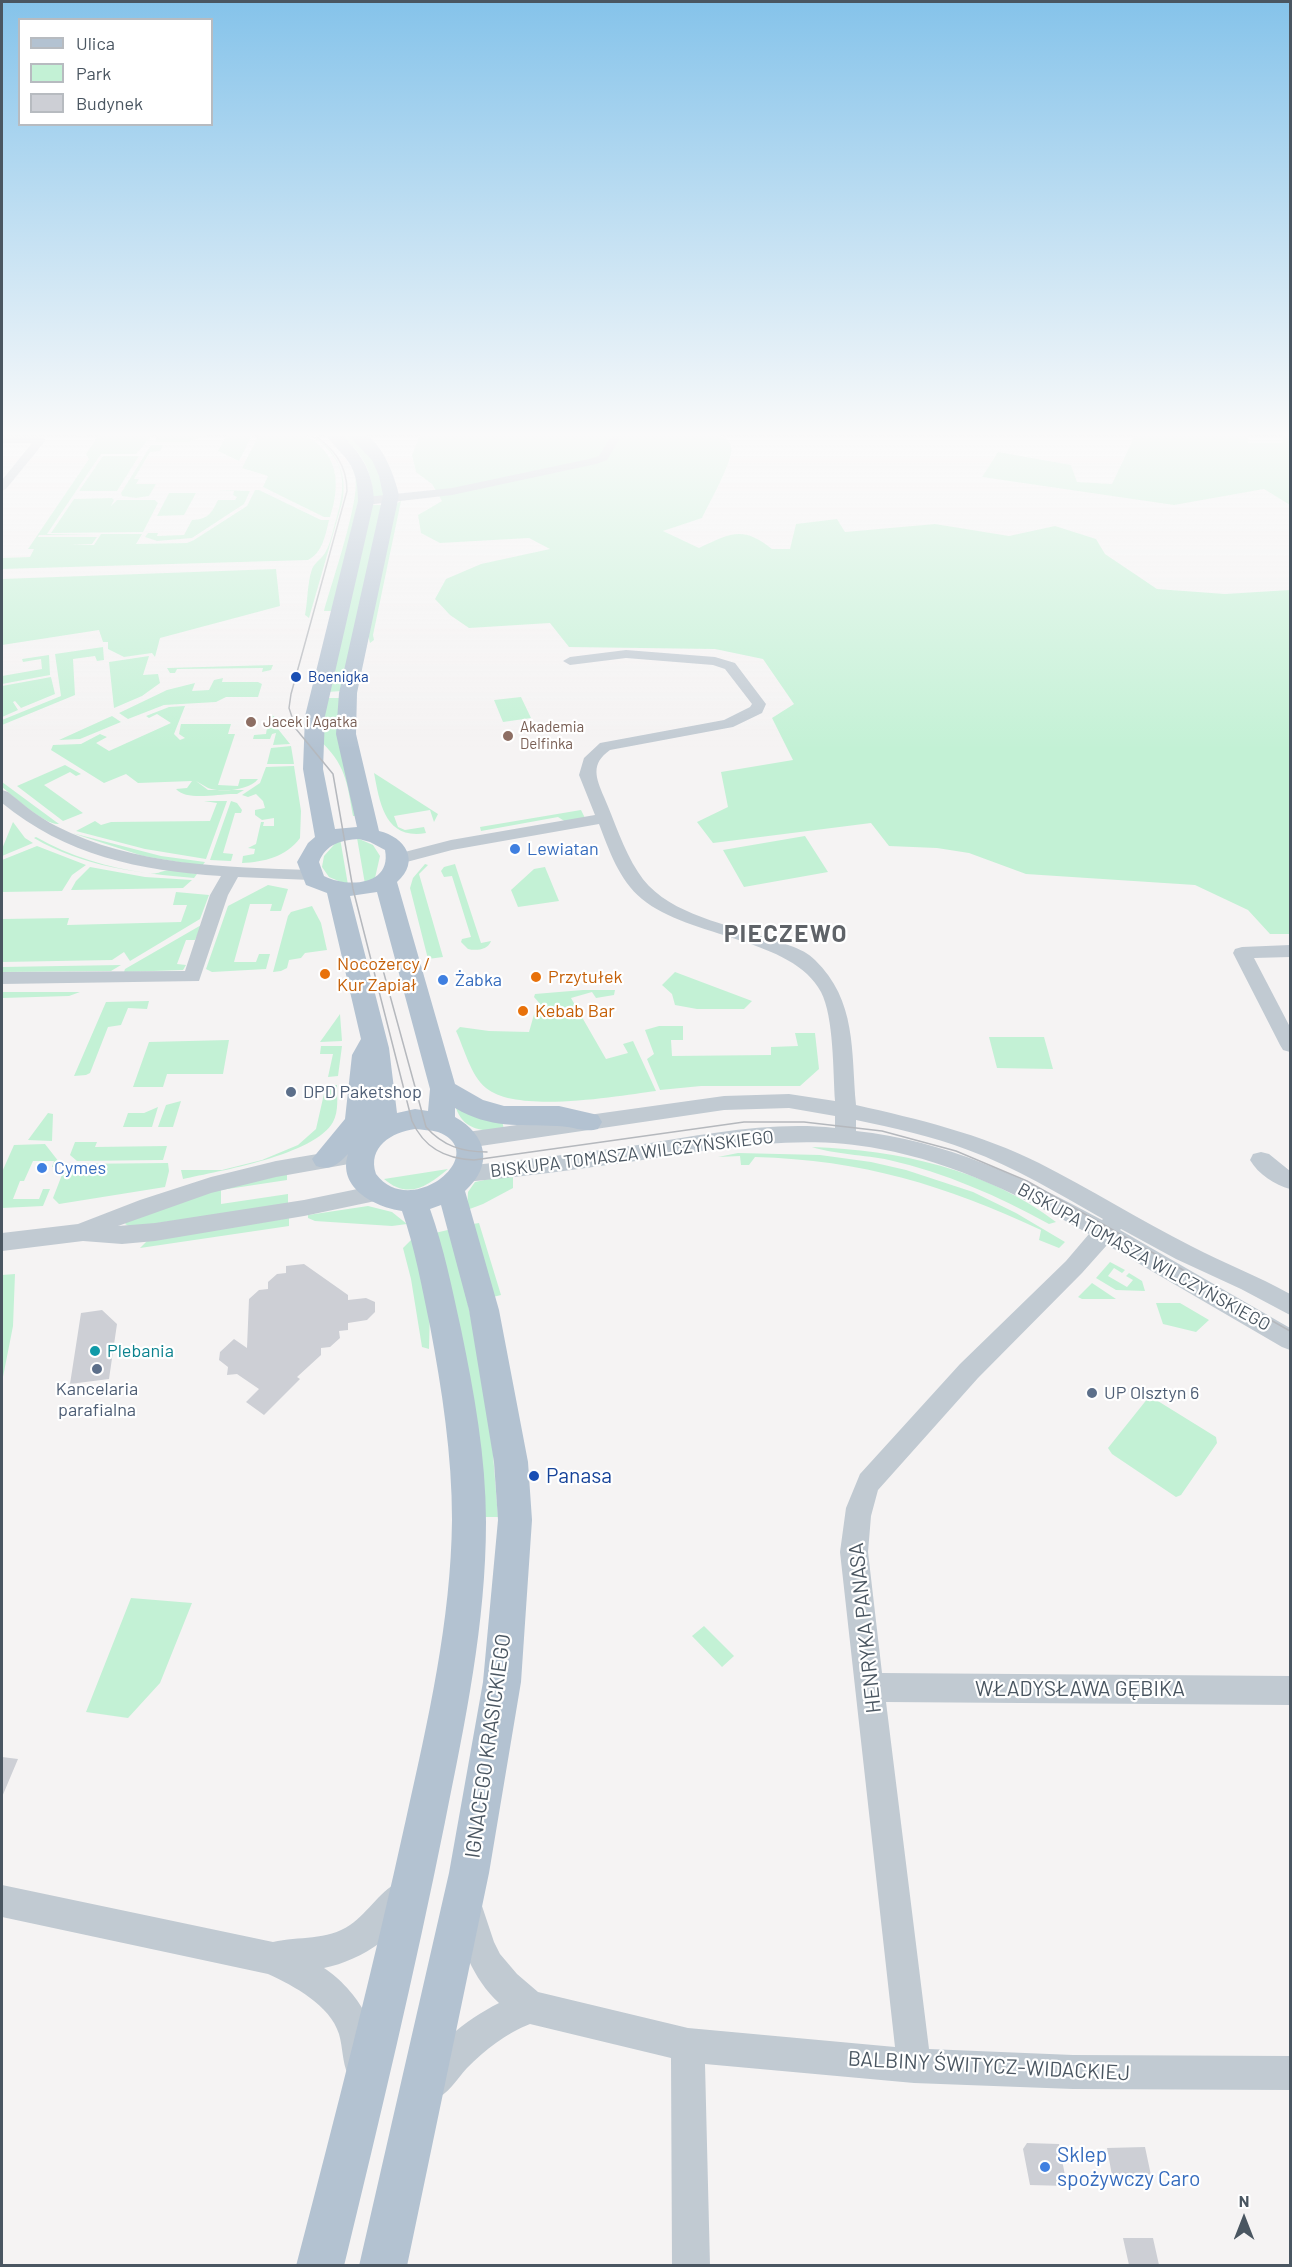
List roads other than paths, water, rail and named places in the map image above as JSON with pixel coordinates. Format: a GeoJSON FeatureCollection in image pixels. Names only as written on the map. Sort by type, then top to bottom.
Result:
{"type":"FeatureCollection","features":[{"type":"Feature","properties":{"kind":"main road"},"geometry":{"type":"LineString","coordinates":[[326,838],[313,769],[314,727],[357,539]]}},
{"type":"Feature","properties":{"kind":"main road"},"geometry":{"type":"LineString","coordinates":[[369,834],[346,734],[345,718],[347,696],[382,539]]}},
{"type":"Feature","properties":{"kind":"main road"},"geometry":{"type":"LineString","coordinates":[[343,833],[369,834],[386,841],[397,853],[393,873],[386,882],[362,888],[337,888],[320,884],[309,868],[317,846],[326,838],[343,833]]}},
{"type":"Feature","properties":{"kind":"main road"},"geometry":{"type":"LineString","coordinates":[[386,882],[443,1089],[441,1121]]}},
{"type":"Feature","properties":{"kind":"main road"},"geometry":{"type":"LineString","coordinates":[[337,888],[373,1034],[385,1128]]}},
{"type":"Feature","properties":{"kind":"main road"},"geometry":{"type":"LineString","coordinates":[[326,1160],[351,1133],[358,1118],[362,1059],[373,1034]]}},
{"type":"Feature","properties":{"kind":"main road"},"geometry":{"type":"LineString","coordinates":[[443,1089],[474,1107],[491,1113],[514,1116],[559,1116],[589,1122]]}},
{"type":"Feature","properties":{"kind":"main road"},"geometry":{"type":"LineString","coordinates":[[415,1119],[441,1121],[461,1132],[467,1140],[471,1155],[457,1181],[426,1199],[413,1201],[394,1199],[377,1193],[362,1177],[361,1155],[366,1145],[385,1128],[415,1119]]}},
{"type":"Feature","properties":{"kind":"main road","name":"IGNACEGO KRASICKIEGO"},"geometry":{"type":"LineString","coordinates":[[383,2265],[465,1892],[502,1682],[514,1520],[509,1448],[484,1310],[457,1181]]}},
{"type":"Feature","properties":{"kind":"main road"},"geometry":{"type":"LineString","coordinates":[[320,2265],[365,2089],[414,1880],[453,1691],[465,1581],[468,1522],[467,1458],[450,1348],[427,1241],[413,1201]]}},
{"type":"Feature","properties":{"kind":"main road"},"geometry":{"type":"LineString","coordinates":[[465,1581],[480,1574],[494,1574],[509,1580]]}},
{"type":"Feature","properties":{"kind":"street"},"geometry":{"type":"LineString","coordinates":[[570,661],[634,654],[716,661],[730,666],[759,704],[757,710],[728,724],[605,746],[588,762],[587,775],[621,858],[632,877],[647,894],[672,911],[784,951],[807,963],[830,990],[838,1012],[846,1110],[844,1136]]}},
{"type":"Feature","properties":{"kind":"street"},"geometry":{"type":"LineString","coordinates":[[2,795],[50,830],[76,842],[131,858],[179,867],[232,872],[250,873],[309,868]]}},
{"type":"Feature","properties":{"kind":"street"},"geometry":{"type":"LineString","coordinates":[[397,853],[604,818]]}},
{"type":"Feature","properties":{"kind":"street"},"geometry":{"type":"LineString","coordinates":[[2,978],[192,977],[219,895],[232,872]]}},
{"type":"Feature","properties":{"kind":"street"},"geometry":{"type":"LineString","coordinates":[[1290,951],[1242,953],[1290,1045]]}},
{"type":"Feature","properties":{"kind":"street","name":"BISKUPA TOMASZA WILCZYŃSKIEGO"},"geometry":{"type":"LineString","coordinates":[[467,1140],[724,1103],[755,1101],[802,1102],[920,1127],[975,1144],[1030,1168],[1112,1225],[1290,1340]]}},
{"type":"Feature","properties":{"kind":"street","name":"BISKUPA TOMASZA WILCZYŃSKIEGO"},"geometry":{"type":"LineString","coordinates":[[457,1181],[720,1140],[776,1135],[844,1136],[924,1150],[958,1160],[1184,1253],[1250,1282],[1290,1305]]}},
{"type":"Feature","properties":{"kind":"street"},"geometry":{"type":"LineString","coordinates":[[83,1232],[129,1212],[196,1189],[326,1160],[361,1155]]}},
{"type":"Feature","properties":{"kind":"street"},"geometry":{"type":"LineString","coordinates":[[1261,1160],[1274,1172],[1290,1181]]}},
{"type":"Feature","properties":{"kind":"street"},"geometry":{"type":"LineString","coordinates":[[2,1242],[83,1232],[122,1235],[155,1232],[304,1208],[377,1193]]}},
{"type":"Feature","properties":{"kind":"street","name":"HENRYKA PANASA"},"geometry":{"type":"LineString","coordinates":[[914,2066],[854,1552],[857,1511],[868,1482],[969,1371],[1074,1267],[1112,1225]]}},
{"type":"Feature","properties":{"kind":"street","name":"WŁADYSŁAWA GĘBIKA"},"geometry":{"type":"LineString","coordinates":[[870,1687],[1290,1690]]}},
{"type":"Feature","properties":{"kind":"street"},"geometry":{"type":"LineString","coordinates":[[271,1958],[315,1955],[354,1943],[370,1931],[414,1880]]}},
{"type":"Feature","properties":{"kind":"street","name":"BALBINY ŚWITYCZ-WIDACKIEJ"},"geometry":{"type":"LineString","coordinates":[[465,1892],[474,1933],[484,1961],[509,1991],[530,2007],[688,2045],[914,2066],[1073,2072],[1290,2073]]}},
{"type":"Feature","properties":{"kind":"street"},"geometry":{"type":"LineString","coordinates":[[2,1901],[271,1958],[308,1975],[336,2000],[354,2026],[365,2089]]}},
{"type":"Feature","properties":{"kind":"street"},"geometry":{"type":"LineString","coordinates":[[421,2100],[448,2062],[468,2042],[507,2015],[530,2007]]}},
{"type":"Feature","properties":{"kind":"street"},"geometry":{"type":"LineString","coordinates":[[688,2045],[691,2265]]}},
{"type":"Feature","properties":{"kind":"tram line"},"geometry":{"type":"LineString","coordinates":[[334,539],[289,708],[296,729],[333,774],[353,889],[412,1121],[429,1145],[445,1154],[474,1160],[744,1122],[804,1122],[882,1131],[956,1151],[1027,1181],[1290,1331]]}},
{"type":"Feature","properties":{"kind":"tram line"},"geometry":{"type":"LineString","coordinates":[[380,959],[426,1127],[432,1134],[454,1147],[487,1152]]}},
{"type":"Feature","properties":{"kind":"place","name":"Boenigka"},"geometry":{"type":"Point","coordinates":[296,677]}},
{"type":"Feature","properties":{"kind":"place","name":"Jacek i Agatka"},"geometry":{"type":"Point","coordinates":[251,722]}},
{"type":"Feature","properties":{"kind":"place","name":"Akademia Delfinka"},"geometry":{"type":"Point","coordinates":[508,736]}},
{"type":"Feature","properties":{"kind":"place","name":"Lewiatan"},"geometry":{"type":"Point","coordinates":[515,849]}},
{"type":"Feature","properties":{"kind":"place","name":"Nocożercy / Kur Zapiał"},"geometry":{"type":"Point","coordinates":[325,974]}},
{"type":"Feature","properties":{"kind":"place","name":"Przytułek"},"geometry":{"type":"Point","coordinates":[536,977]}},
{"type":"Feature","properties":{"kind":"place","name":"Żabka"},"geometry":{"type":"Point","coordinates":[443,980]}},
{"type":"Feature","properties":{"kind":"place","name":"Kebab Bar"},"geometry":{"type":"Point","coordinates":[523,1011]}},
{"type":"Feature","properties":{"kind":"place","name":"DPD Paketshop"},"geometry":{"type":"Point","coordinates":[291,1092]}},
{"type":"Feature","properties":{"kind":"place","name":"Cymes"},"geometry":{"type":"Point","coordinates":[42,1168]}},
{"type":"Feature","properties":{"kind":"place","name":"Plebania"},"geometry":{"type":"Point","coordinates":[95,1351]}},
{"type":"Feature","properties":{"kind":"place","name":"Kancelaria parafialna"},"geometry":{"type":"Point","coordinates":[97,1369]}},
{"type":"Feature","properties":{"kind":"place","name":"UP Olsztyn 6"},"geometry":{"type":"Point","coordinates":[1092,1393]}},
{"type":"Feature","properties":{"kind":"place","name":"Panasa"},"geometry":{"type":"Point","coordinates":[534,1476]}},
{"type":"Feature","properties":{"kind":"place","name":"Sklep spożywczy Caro"},"geometry":{"type":"Point","coordinates":[1045,2167]}},
{"type":"Feature","properties":{"kind":"district","name":"PIECZEWO"},"geometry":{"type":"Point","coordinates":[786,934]}}]}
